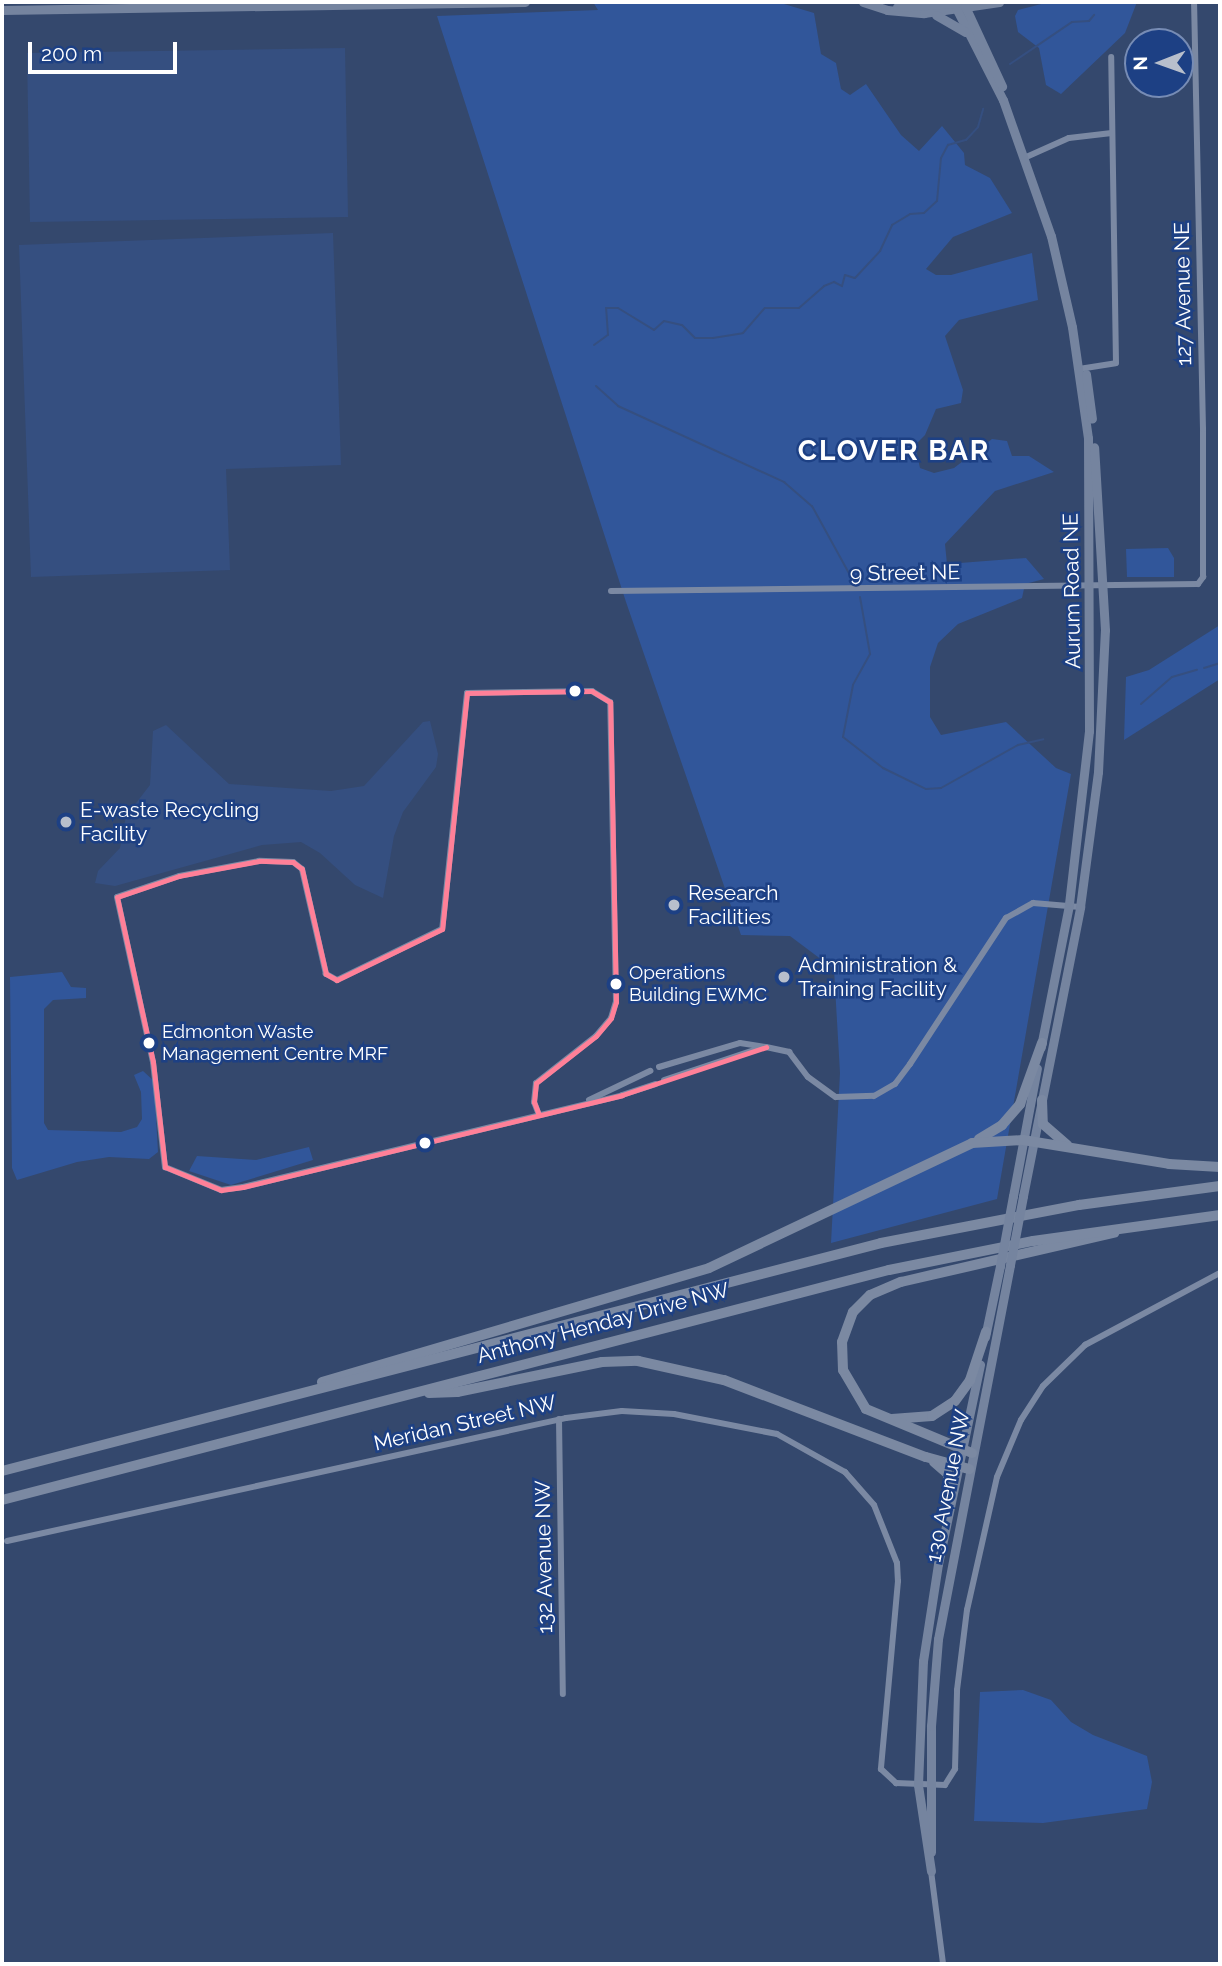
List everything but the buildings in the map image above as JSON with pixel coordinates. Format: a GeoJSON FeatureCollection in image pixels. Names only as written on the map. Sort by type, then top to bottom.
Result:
{"type":"FeatureCollection","features":[{"type":"Feature","properties":{"kind":"highway"},"geometry":{"type":"LineString","coordinates":[[294,1395],[335,1376],[709,1268],[972,1143],[1002,1125],[1020,1104],[1042,1043]]}},
{"type":"Feature","properties":{"kind":"highway"},"geometry":{"type":"LineString","coordinates":[[1042,1100],[1042,1124],[1073,1149]]}},
{"type":"Feature","properties":{"kind":"highway"},"geometry":{"type":"LineString","coordinates":[[972,1143],[1028,1141],[1220,1167]]}},
{"type":"Feature","properties":{"kind":"highway","name":"Anthony Henday Drive NW"},"geometry":{"type":"LineString","coordinates":[[2,1471],[881,1243],[1079,1205],[1220,1186]]}},
{"type":"Feature","properties":{"kind":"highway","name":"Anthony Henday Drive NW"},"geometry":{"type":"LineString","coordinates":[[2,1500],[889,1270],[1134,1225],[1220,1214]]}},
{"type":"Feature","properties":{"kind":"highway"},"geometry":{"type":"LineString","coordinates":[[967,1452],[878,1418],[849,1384],[841,1356],[845,1328],[853,1312],[870,1296],[901,1282],[1093,1241],[1134,1225]]}},
{"type":"Feature","properties":{"kind":"highway"},"geometry":{"type":"LineString","coordinates":[[878,1418],[920,1419],[955,1401],[970,1380],[986,1332]]}},
{"type":"Feature","properties":{"kind":"highway"},"geometry":{"type":"LineString","coordinates":[[408,1394],[457,1392],[571,1367],[638,1360],[724,1380],[926,1457],[964,1467]]}},
{"type":"Feature","properties":{"kind":"highway"},"geometry":{"type":"LineString","coordinates":[[926,1457],[948,1474],[951,1501]]}},
{"type":"Feature","properties":{"kind":"main road"},"geometry":{"type":"LineString","coordinates":[[2,10],[525,2]]}},
{"type":"Feature","properties":{"kind":"main road"},"geometry":{"type":"LineString","coordinates":[[865,2],[887,10],[999,2]]}},
{"type":"Feature","properties":{"kind":"main road"},"geometry":{"type":"LineString","coordinates":[[931,7],[974,34],[977,17],[988,4]]}},
{"type":"Feature","properties":{"kind":"main road","name":"Aurum Road NE"},"geometry":{"type":"LineString","coordinates":[[959,5],[1027,156],[1059,266],[1082,368],[1104,586],[1102,730],[1080,907],[1042,1100],[1013,1196]]}},
{"type":"Feature","properties":{"kind":"main road","name":"Aurum Road NE"},"geometry":{"type":"LineString","coordinates":[[1023,1196],[1042,1043],[1069,905],[1089,731],[1088,438],[1082,368]]}},
{"type":"Feature","properties":{"kind":"main road","name":"130 Avenue NW"},"geometry":{"type":"LineString","coordinates":[[967,1452],[986,1332],[1013,1196]]}},
{"type":"Feature","properties":{"kind":"main road","name":"130 Avenue NW"},"geometry":{"type":"LineString","coordinates":[[931,1871],[934,1664],[964,1467],[1023,1196]]}},
{"type":"Feature","properties":{"kind":"main road","name":"130 Avenue NW"},"geometry":{"type":"LineString","coordinates":[[931,1871],[918,1785],[923,1661],[951,1501],[964,1467]]}},
{"type":"Feature","properties":{"kind":"street","name":"127 Avenue NE"},"geometry":{"type":"LineString","coordinates":[[1194,2],[1203,429],[1203,577],[1198,584]]}},
{"type":"Feature","properties":{"kind":"street"},"geometry":{"type":"LineString","coordinates":[[1082,368],[1116,363],[1111,57]]}},
{"type":"Feature","properties":{"kind":"street"},"geometry":{"type":"LineString","coordinates":[[1027,156],[1069,138],[1112,133]]}},
{"type":"Feature","properties":{"kind":"street","name":"9 Street NE"},"geometry":{"type":"LineString","coordinates":[[611,591],[1198,584]]}},
{"type":"Feature","properties":{"kind":"street"},"geometry":{"type":"LineString","coordinates":[[540,1115],[534,1102],[536,1083],[596,1036],[616,1002],[610,702],[592,691],[467,693],[442,929],[337,980],[326,974],[302,869],[293,862],[259,861],[179,876],[117,897],[153,1062],[165,1167],[221,1190],[243,1187],[540,1115],[655,1084]]}},
{"type":"Feature","properties":{"kind":"street"},"geometry":{"type":"LineString","coordinates":[[659,1067],[740,1044],[766,1047],[789,1052],[808,1077],[836,1097],[863,1099],[884,1091],[910,1065],[1006,918],[1033,902],[1080,907]]}},
{"type":"Feature","properties":{"kind":"street"},"geometry":{"type":"LineString","coordinates":[[664,1080],[766,1047]]}},
{"type":"Feature","properties":{"kind":"street"},"geometry":{"type":"LineString","coordinates":[[581,1104],[649,1071]]}},
{"type":"Feature","properties":{"kind":"street","name":"130 Avenue NW"},"geometry":{"type":"LineString","coordinates":[[890,1539],[897,1563],[897,1590],[881,1769],[896,1783],[945,1785],[953,1777],[961,1643],[998,1477],[1011,1440],[1043,1386],[1085,1345],[1220,1273]]}},
{"type":"Feature","properties":{"kind":"street","name":"Meridan Street NW"},"geometry":{"type":"LineString","coordinates":[[7,1541],[559,1419],[622,1411],[674,1413],[777,1434],[845,1472],[874,1505],[890,1539]]}},
{"type":"Feature","properties":{"kind":"street","name":"132 Avenue NW"},"geometry":{"type":"LineString","coordinates":[[559,1419],[563,1694]]}},
{"type":"Feature","properties":{"kind":"street","name":"130 Avenue NW"},"geometry":{"type":"LineString","coordinates":[[931,1871],[943,1964]]}},
{"type":"Feature","properties":{"kind":"shaded area"},"geometry":{"type":"Polygon","coordinates":[[[593,2],[784,4],[814,13],[821,54],[836,63],[841,89],[850,95],[866,84],[901,135],[919,151],[942,126],[964,153],[965,165],[990,178],[1012,213],[953,237],[926,269],[936,275],[951,275],[1032,253],[1038,300],[959,320],[945,336],[963,390],[961,403],[936,409],[925,435],[915,445],[920,468],[934,473],[954,468],[992,439],[1007,441],[1012,456],[1029,456],[1054,472],[995,491],[945,544],[947,564],[1026,558],[1044,579],[1025,584],[1022,598],[958,624],[938,643],[930,667],[930,717],[941,735],[1006,722],[1056,768],[1071,774],[997,1199],[831,1243],[840,1073],[834,969],[790,936],[741,935],[626,602],[437,16],[598,10],[593,2]]]}},
{"type":"Feature","properties":{"kind":"shaded area"},"geometry":{"type":"Polygon","coordinates":[[[1049,2],[1137,2],[1127,28],[1124,28],[1124,34],[1061,94],[1046,85],[1039,48],[1018,32],[1015,16],[1018,10],[1049,2]]]}},
{"type":"Feature","properties":{"kind":"shaded area"},"geometry":{"type":"Polygon","coordinates":[[[345,48],[348,217],[30,222],[27,53],[345,48]]]}},
{"type":"Feature","properties":{"kind":"shaded area"},"geometry":{"type":"Polygon","coordinates":[[[333,233],[341,465],[226,469],[230,570],[31,577],[19,245],[333,233]]]}},
{"type":"Feature","properties":{"kind":"shaded area"},"geometry":{"type":"Polygon","coordinates":[[[1168,548],[1174,558],[1174,577],[1127,577],[1126,549],[1168,548]]]}},
{"type":"Feature","properties":{"kind":"shaded area"},"geometry":{"type":"Polygon","coordinates":[[[1220,625],[1220,679],[1124,740],[1126,677],[1149,670],[1220,625]]]}},
{"type":"Feature","properties":{"kind":"shaded area"},"geometry":{"type":"Polygon","coordinates":[[[430,721],[438,754],[436,767],[403,812],[394,836],[383,898],[355,885],[320,853],[301,842],[262,845],[115,886],[95,883],[98,871],[120,848],[126,816],[150,785],[153,731],[166,725],[229,784],[331,791],[364,786],[423,722],[430,721]]]}},
{"type":"Feature","properties":{"kind":"shaded area"},"geometry":{"type":"Polygon","coordinates":[[[62,972],[71,987],[86,988],[86,998],[53,1000],[44,1009],[44,1123],[48,1130],[121,1132],[137,1127],[142,1119],[141,1092],[134,1075],[143,1071],[154,1081],[158,1152],[149,1159],[109,1157],[77,1162],[17,1180],[12,1168],[10,977],[62,972]]]}},
{"type":"Feature","properties":{"kind":"shaded area"},"geometry":{"type":"Polygon","coordinates":[[[309,1147],[313,1160],[231,1185],[189,1171],[197,1156],[256,1160],[309,1147]]]}},
{"type":"Feature","properties":{"kind":"shaded area"},"geometry":{"type":"Polygon","coordinates":[[[1023,1690],[1051,1700],[1071,1722],[1093,1735],[1147,1756],[1152,1782],[1147,1809],[1043,1823],[974,1821],[980,1692],[1023,1690]]]}},
{"type":"Feature","properties":{"kind":"waterway"},"geometry":{"type":"LineString","coordinates":[[1010,64],[1072,22],[1089,21],[1094,15]]}},
{"type":"Feature","properties":{"kind":"waterway"},"geometry":{"type":"LineString","coordinates":[[594,345],[608,335],[606,308],[618,308],[654,330],[664,321],[682,325],[695,338],[713,338],[743,333],[765,308],[799,308],[824,286],[834,282],[842,286],[845,275],[855,278],[880,251],[892,225],[910,214],[924,213],[937,201],[941,158],[948,145],[966,140],[978,127],[983,109]]}},
{"type":"Feature","properties":{"kind":"waterway"},"geometry":{"type":"LineString","coordinates":[[596,386],[618,406],[784,482],[812,506],[856,586]]}},
{"type":"Feature","properties":{"kind":"waterway"},"geometry":{"type":"LineString","coordinates":[[860,597],[870,654],[853,685],[843,737],[883,768],[926,789],[941,788],[1018,745],[1043,739]]}},
{"type":"Feature","properties":{"kind":"waterway"},"geometry":{"type":"LineString","coordinates":[[1204,668],[1220,663]]}},
{"type":"Feature","properties":{"kind":"waterway"},"geometry":{"type":"LineString","coordinates":[[1141,704],[1172,677],[1197,670]]}},
{"type":"Feature","properties":{"kind":"transit line"},"geometry":{"type":"LineString","coordinates":[[539,1115],[534,1102],[536,1083],[596,1036],[611,1018],[616,1002],[610,702],[592,691],[467,693],[442,929],[337,980],[326,974],[302,869],[293,862],[259,861],[179,876],[117,897],[153,1062],[165,1167],[221,1190],[243,1187],[622,1095],[766,1047]]}},
{"type":"Feature","properties":{"kind":"place","name":"E-waste Recycling Facility"},"geometry":{"type":"Point","coordinates":[66,822]}},
{"type":"Feature","properties":{"kind":"place","name":"Research Facilities"},"geometry":{"type":"Point","coordinates":[674,905]}},
{"type":"Feature","properties":{"kind":"place","name":"Administration & Training Facility"},"geometry":{"type":"Point","coordinates":[784,977]}},
{"type":"Feature","properties":{"kind":"place","name":"Operations Building EWMC"},"geometry":{"type":"Point","coordinates":[616,984]}},
{"type":"Feature","properties":{"kind":"place","name":"Edmonton Waste Management Centre MRF"},"geometry":{"type":"Point","coordinates":[149,1043]}},
{"type":"Feature","properties":{"kind":"district","name":"CLOVER BAR"},"geometry":{"type":"Point","coordinates":[894,451]}}]}
